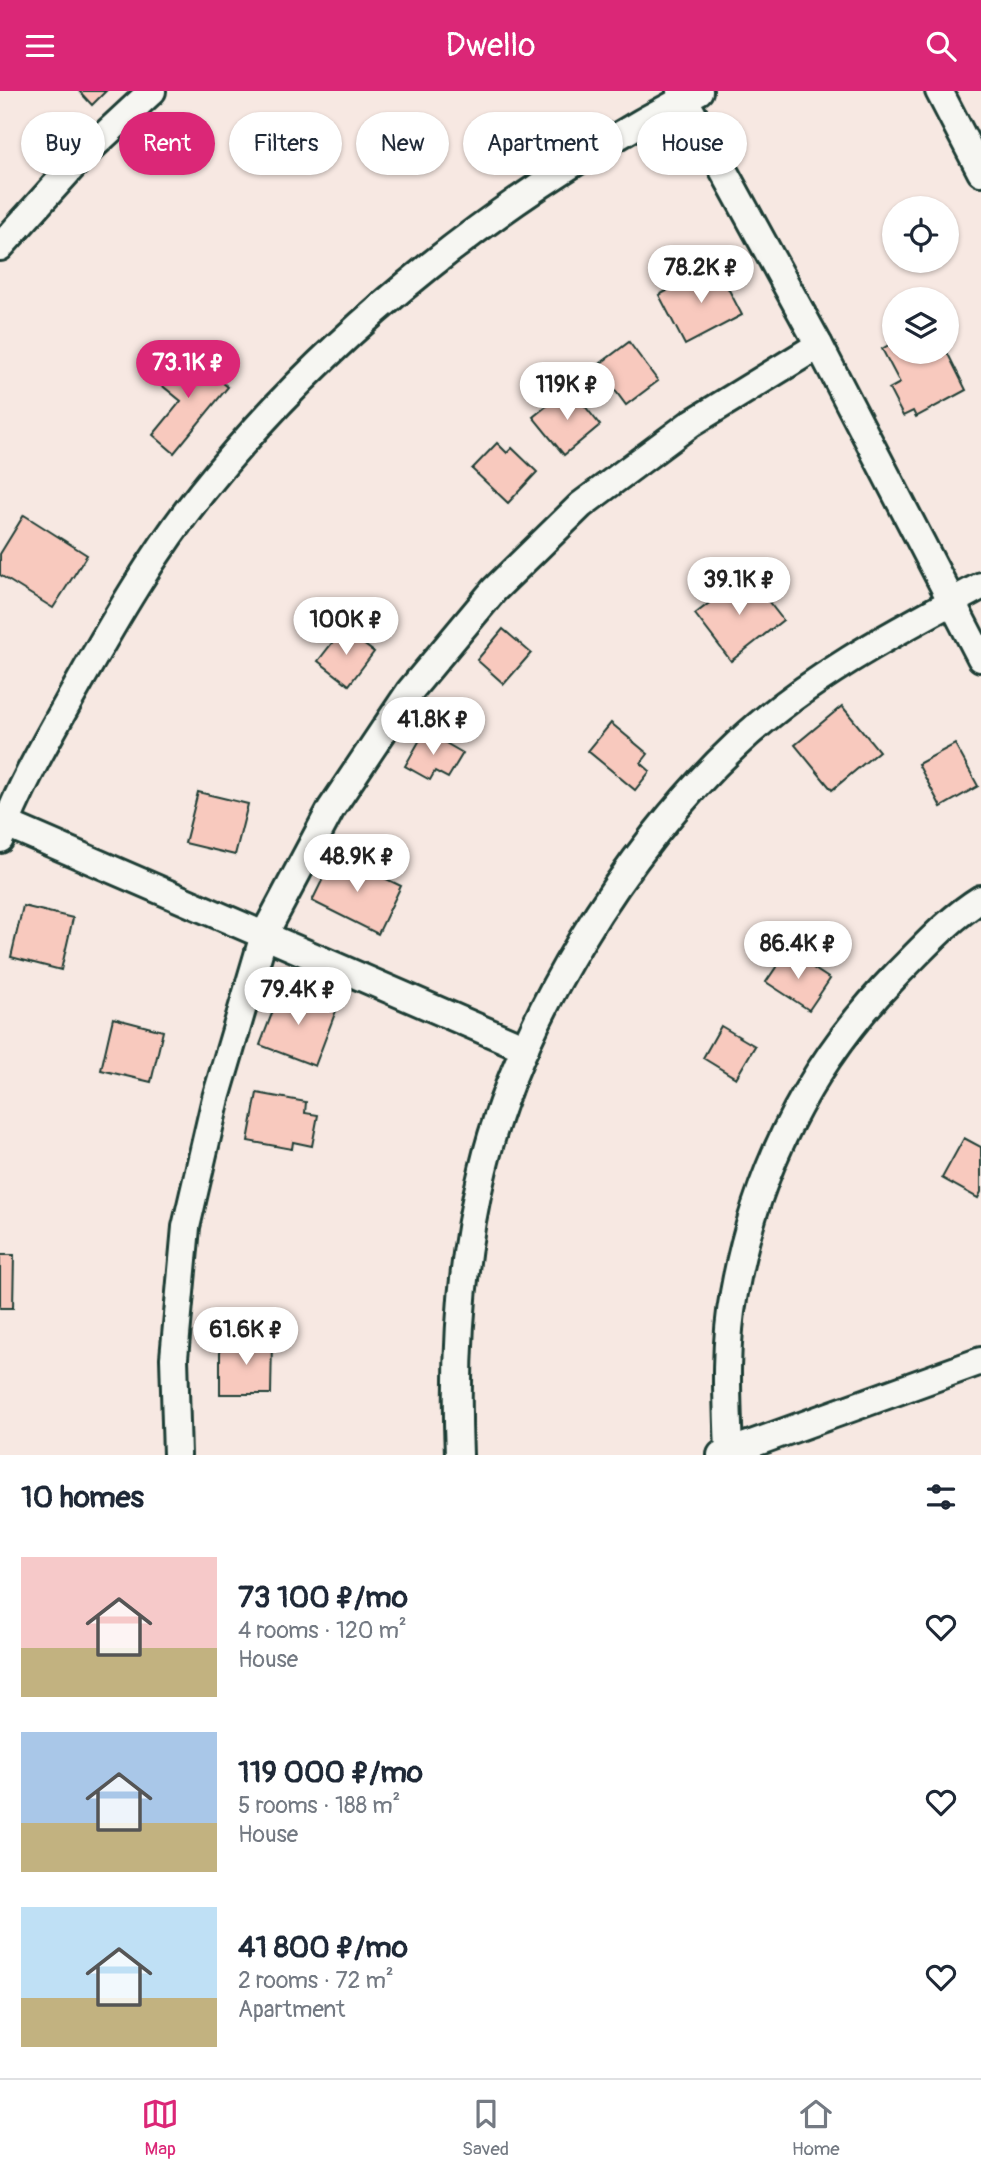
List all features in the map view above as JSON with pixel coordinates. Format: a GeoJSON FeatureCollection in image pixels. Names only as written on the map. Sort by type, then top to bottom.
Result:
{"type":"FeatureCollection","features":[{"type":"Feature","properties":{"kind":"lane"},"geometry":{"type":"LineString","coordinates":[[0,247],[81,157],[152,91]]}},
{"type":"Feature","properties":{"kind":"lane"},"geometry":{"type":"LineString","coordinates":[[939,91],[981,172]]}},
{"type":"Feature","properties":{"kind":"lane"},"geometry":{"type":"LineString","coordinates":[[525,1048],[264,935],[2,828],[129,594],[201,493],[290,390],[379,310],[483,225],[583,158],[688,94],[981,658]]}},
{"type":"Feature","properties":{"kind":"lane"},"geometry":{"type":"LineString","coordinates":[[177,1455],[174,1358],[186,1227],[216,1098],[264,935],[338,798],[410,691],[494,590],[581,505],[690,424],[819,345]]}},
{"type":"Feature","properties":{"kind":"lane"},"geometry":{"type":"LineString","coordinates":[[458,1455],[458,1354],[471,1230],[483,1168],[525,1048],[582,944],[640,854],[682,802],[737,745],[799,695],[871,645],[981,586]]}},
{"type":"Feature","properties":{"kind":"lane"},"geometry":{"type":"LineString","coordinates":[[981,899],[921,950],[858,1013],[816,1073],[778,1144],[752,1215],[733,1295],[726,1373],[725,1453],[981,1361]]}},
{"type":"Feature","properties":{"kind":"building"},"geometry":{"type":"Polygon","coordinates":[[[79,91],[106,91],[92,105],[79,91]]]}},
{"type":"Feature","properties":{"kind":"building"},"geometry":{"type":"Polygon","coordinates":[[[716,265],[742,315],[685,345],[659,295],[716,265]]]}},
{"type":"Feature","properties":{"kind":"building"},"geometry":{"type":"Polygon","coordinates":[[[629,342],[658,381],[626,405],[597,366],[629,342]]]}},
{"type":"Feature","properties":{"kind":"building"},"geometry":{"type":"Polygon","coordinates":[[[185,352],[228,387],[174,453],[153,435],[181,401],[159,383],[185,352]]]}},
{"type":"Feature","properties":{"kind":"building"},"geometry":{"type":"Polygon","coordinates":[[[890,364],[953,364],[966,390],[916,417],[913,411],[903,416],[889,389],[900,383],[890,364]]]}},
{"type":"Feature","properties":{"kind":"building"},"geometry":{"type":"Polygon","coordinates":[[[564,392],[570,399],[576,395],[600,425],[564,455],[533,417],[564,392]]]}},
{"type":"Feature","properties":{"kind":"building"},"geometry":{"type":"Polygon","coordinates":[[[497,443],[507,453],[512,448],[537,472],[508,503],[472,469],[497,443]]]}},
{"type":"Feature","properties":{"kind":"building"},"geometry":{"type":"Polygon","coordinates":[[[24,515],[87,555],[53,608],[0,575],[0,554],[24,515]]]}},
{"type":"Feature","properties":{"kind":"building"},"geometry":{"type":"Polygon","coordinates":[[[747,574],[783,620],[731,661],[695,614],[747,574]]]}},
{"type":"Feature","properties":{"kind":"building"},"geometry":{"type":"Polygon","coordinates":[[[343,629],[374,652],[349,685],[318,661],[343,629]]]}},
{"type":"Feature","properties":{"kind":"building"},"geometry":{"type":"Polygon","coordinates":[[[503,629],[531,653],[504,684],[477,660],[503,629]]]}},
{"type":"Feature","properties":{"kind":"building"},"geometry":{"type":"Polygon","coordinates":[[[842,706],[879,751],[832,790],[795,745],[842,706]]]}},
{"type":"Feature","properties":{"kind":"building"},"geometry":{"type":"Polygon","coordinates":[[[611,723],[648,754],[641,763],[650,771],[635,790],[588,751],[611,723]]]}},
{"type":"Feature","properties":{"kind":"building"},"geometry":{"type":"Polygon","coordinates":[[[425,731],[463,753],[448,778],[435,771],[430,780],[405,766],[425,731]]]}},
{"type":"Feature","properties":{"kind":"building"},"geometry":{"type":"Polygon","coordinates":[[[955,744],[978,786],[941,807],[918,764],[955,744]]]}},
{"type":"Feature","properties":{"kind":"building"},"geometry":{"type":"Polygon","coordinates":[[[198,792],[248,804],[235,855],[185,843],[198,792]]]}},
{"type":"Feature","properties":{"kind":"building"},"geometry":{"type":"Polygon","coordinates":[[[335,854],[401,886],[378,934],[312,901],[335,854]]]}},
{"type":"Feature","properties":{"kind":"building"},"geometry":{"type":"Polygon","coordinates":[[[23,906],[73,918],[61,970],[11,957],[23,906]]]}},
{"type":"Feature","properties":{"kind":"building"},"geometry":{"type":"Polygon","coordinates":[[[787,951],[830,979],[809,1010],[766,982],[787,951]]]}},
{"type":"Feature","properties":{"kind":"building"},"geometry":{"type":"Polygon","coordinates":[[[282,987],[337,1008],[315,1066],[260,1045],[282,987]]]}},
{"type":"Feature","properties":{"kind":"building"},"geometry":{"type":"Polygon","coordinates":[[[113,1018],[163,1031],[151,1082],[101,1070],[113,1018]]]}},
{"type":"Feature","properties":{"kind":"building"},"geometry":{"type":"Polygon","coordinates":[[[721,1026],[755,1046],[736,1078],[703,1058],[721,1026]]]}},
{"type":"Feature","properties":{"kind":"building"},"geometry":{"type":"Polygon","coordinates":[[[257,1093],[306,1102],[305,1113],[318,1115],[312,1146],[293,1142],[292,1149],[248,1141],[257,1093]]]}},
{"type":"Feature","properties":{"kind":"building"},"geometry":{"type":"Polygon","coordinates":[[[964,1138],[981,1147],[981,1192],[978,1198],[942,1178],[964,1138]]]}},
{"type":"Feature","properties":{"kind":"building"},"geometry":{"type":"Polygon","coordinates":[[[0,1255],[14,1255],[13,1308],[0,1308],[0,1255]]]}},
{"type":"Feature","properties":{"kind":"building"},"geometry":{"type":"Polygon","coordinates":[[[220,1341],[272,1341],[271,1394],[220,1394],[220,1341]]]}}]}
